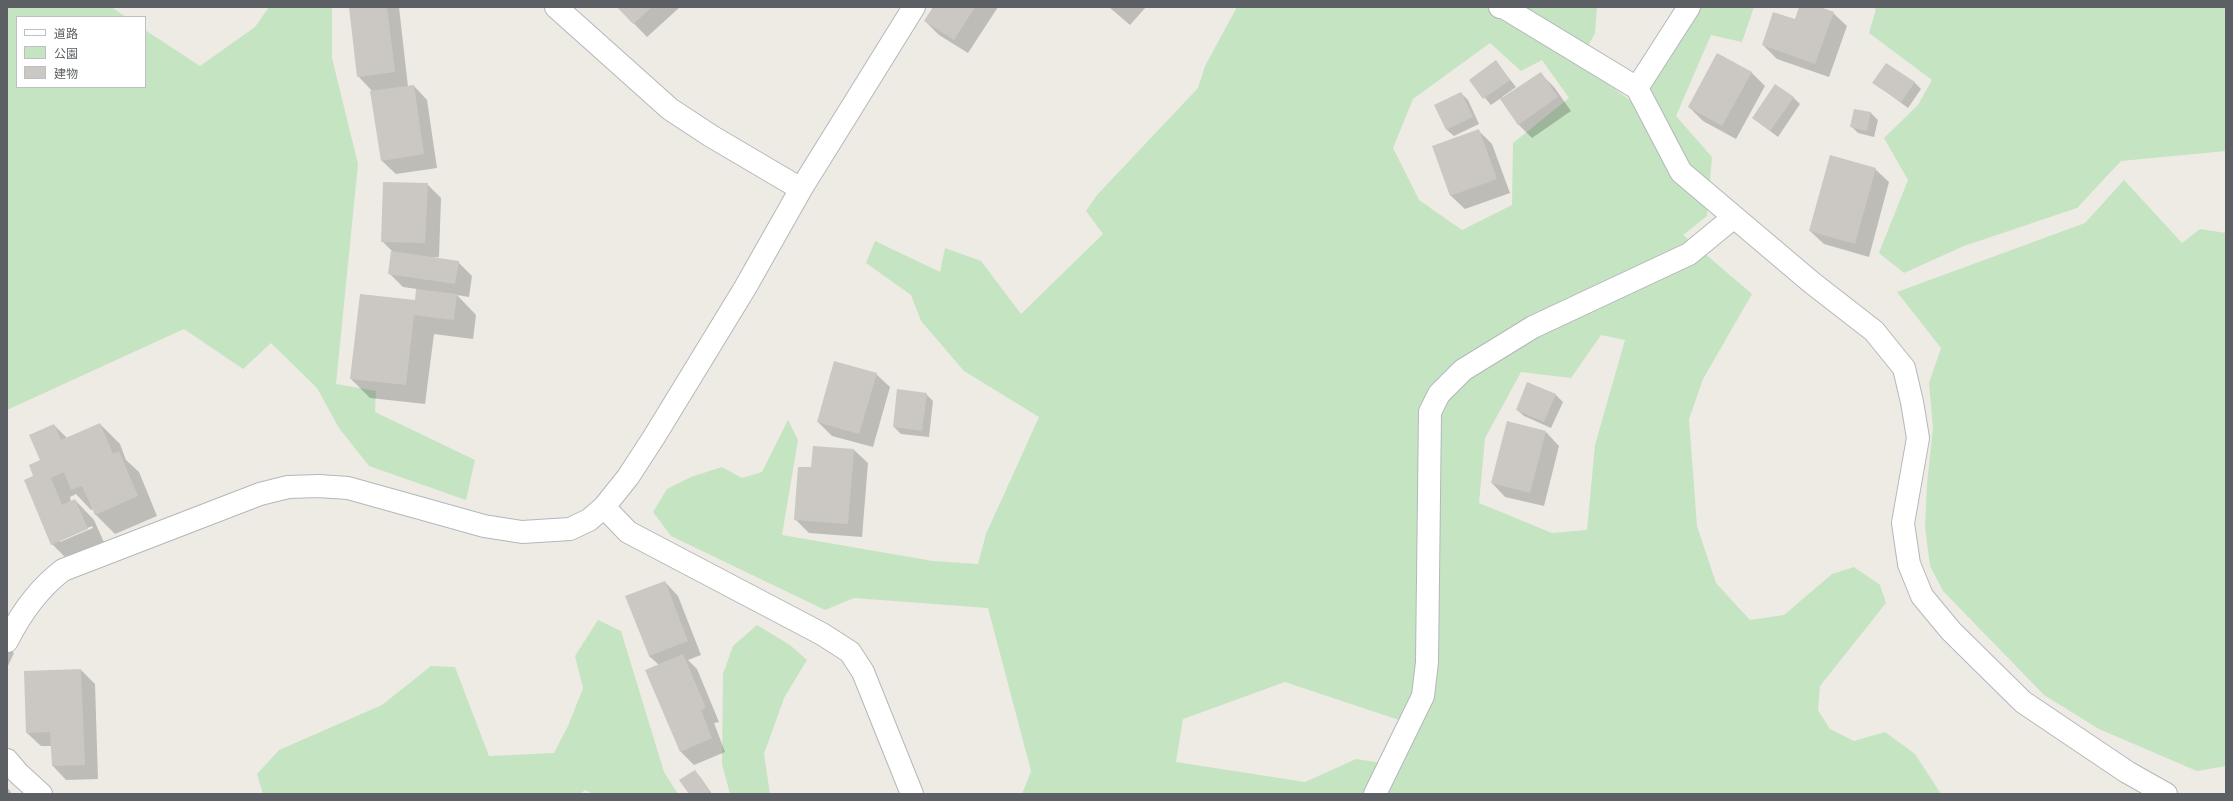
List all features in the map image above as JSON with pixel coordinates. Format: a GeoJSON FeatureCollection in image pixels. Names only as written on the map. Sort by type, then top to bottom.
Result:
{"type":"FeatureCollection","features":[{"type":"Feature","properties":{"kind":"street"},"geometry":{"type":"LineString","coordinates":[[556,7],[670,109],[711,136],[801,189]]}},
{"type":"Feature","properties":{"kind":"street"},"geometry":{"type":"LineString","coordinates":[[7,641],[18,620],[33,598],[48,581],[63,570],[260,494],[288,487],[319,486],[348,488],[484,526],[522,532],[570,529],[589,520],[604,508],[628,477],[654,437],[745,288],[801,189],[914,7]]}},
{"type":"Feature","properties":{"kind":"street"},"geometry":{"type":"LineString","coordinates":[[1500,7],[1505,8],[1637,88],[1681,172],[1811,282],[1874,331],[1904,368],[1918,438],[1903,523],[1909,564],[1922,596],[1951,631],[2023,702],[2127,772],[2166,794]]}},
{"type":"Feature","properties":{"kind":"street"},"geometry":{"type":"LineString","coordinates":[[1637,88],[1689,7]]}},
{"type":"Feature","properties":{"kind":"street"},"geometry":{"type":"LineString","coordinates":[[1375,794],[1423,696],[1427,662],[1430,412],[1439,394],[1463,370],[1532,327],[1689,254],[1734,217]]}},
{"type":"Feature","properties":{"kind":"street"},"geometry":{"type":"LineString","coordinates":[[604,508],[628,532],[822,634],[850,652],[863,672],[912,794]]}},
{"type":"Feature","properties":{"kind":"street"},"geometry":{"type":"LineString","coordinates":[[7,760],[18,773],[41,794]]}},
{"type":"Feature","properties":{"kind":"green space"},"geometry":{"type":"Polygon","coordinates":[[[7,7],[114,7],[114,9],[124,16],[16,16],[16,88],[146,88],[146,31],[200,66],[255,27],[269,7],[332,7],[332,58],[358,164],[336,384],[376,391],[375,412],[475,460],[466,500],[369,466],[339,428],[317,388],[271,343],[243,369],[184,329],[7,410],[7,7]]]}},
{"type":"Feature","properties":{"kind":"green space"},"geometry":{"type":"Polygon","coordinates":[[[1237,7],[1597,7],[1595,33],[1579,63],[1634,103],[1699,7],[1754,7],[1742,42],[1711,35],[1676,116],[1712,157],[1707,216],[1683,235],[1752,294],[1703,379],[1689,419],[1697,526],[1716,583],[1750,620],[1784,615],[1832,574],[1854,567],[1880,585],[1886,603],[1820,686],[1818,710],[1830,729],[1854,741],[1885,732],[1915,754],[1941,794],[1022,794],[1031,771],[988,608],[854,598],[825,610],[671,536],[653,512],[667,489],[691,477],[722,467],[742,478],[762,472],[788,420],[798,440],[782,535],[933,561],[978,564],[986,534],[1039,417],[964,371],[921,321],[911,295],[866,263],[875,241],[940,272],[945,248],[981,261],[1021,314],[1103,234],[1086,211],[1097,195],[1198,88],[1205,66],[1237,7]],[[1490,43],[1413,99],[1393,148],[1419,200],[1462,230],[1512,205],[1513,143],[1569,98],[1542,60],[1521,71],[1490,43]],[[1601,335],[1571,378],[1521,372],[1485,438],[1479,503],[1552,533],[1587,530],[1595,445],[1625,340],[1601,335]],[[1285,682],[1183,719],[1176,762],[1305,782],[1356,759],[1402,766],[1420,727],[1285,682]]]}},
{"type":"Feature","properties":{"kind":"green space"},"geometry":{"type":"Polygon","coordinates":[[[1871,7],[2226,7],[2226,151],[2121,161],[2077,208],[1964,246],[1904,273],[1879,253],[1908,180],[1884,138],[1918,105],[1932,80],[1869,33],[1876,9],[1871,7]]]}},
{"type":"Feature","properties":{"kind":"green space"},"geometry":{"type":"Polygon","coordinates":[[[2124,180],[2182,243],[2200,229],[2226,233],[2226,766],[2197,771],[2099,729],[2044,695],[1943,591],[1930,566],[1925,527],[1927,484],[1933,428],[1929,383],[1941,348],[1897,292],[2085,223],[2124,180]]]}},
{"type":"Feature","properties":{"kind":"green space"},"geometry":{"type":"Polygon","coordinates":[[[598,620],[621,631],[664,772],[678,794],[593,794],[585,790],[580,794],[263,794],[257,774],[279,750],[382,705],[431,666],[455,667],[489,756],[554,753],[568,726],[583,688],[575,656],[598,620]]]}},
{"type":"Feature","properties":{"kind":"green space"},"geometry":{"type":"Polygon","coordinates":[[[757,625],[790,645],[807,660],[784,698],[764,754],[770,794],[730,794],[722,764],[723,674],[733,646],[757,625]]]}},
{"type":"Feature","properties":{"kind":"building"},"geometry":{"type":"Polygon","coordinates":[[[349,7],[387,7],[395,72],[357,77],[349,7]]]}},
{"type":"Feature","properties":{"kind":"building"},"geometry":{"type":"Polygon","coordinates":[[[617,7],[652,7],[633,24],[617,7]]]}},
{"type":"Feature","properties":{"kind":"building"},"geometry":{"type":"Polygon","coordinates":[[[933,7],[975,7],[954,40],[924,21],[933,7]]]}},
{"type":"Feature","properties":{"kind":"building"},"geometry":{"type":"Polygon","coordinates":[[[1799,7],[1820,7],[1834,12],[1815,64],[1762,45],[1773,12],[1795,19],[1799,7]]]}},
{"type":"Feature","properties":{"kind":"building"},"geometry":{"type":"Polygon","coordinates":[[[1717,53],[1752,72],[1722,126],[1688,107],[1717,53]]]}},
{"type":"Feature","properties":{"kind":"building"},"geometry":{"type":"Polygon","coordinates":[[[1496,60],[1510,80],[1483,99],[1469,80],[1496,60]]]}},
{"type":"Feature","properties":{"kind":"building"},"geometry":{"type":"Polygon","coordinates":[[[1886,63],[1915,82],[1901,102],[1872,83],[1886,63]]]}},
{"type":"Feature","properties":{"kind":"building"},"geometry":{"type":"Polygon","coordinates":[[[1541,72],[1558,97],[1518,125],[1500,99],[1541,72]]]}},
{"type":"Feature","properties":{"kind":"building"},"geometry":{"type":"Polygon","coordinates":[[[1775,84],[1794,97],[1770,131],[1752,118],[1775,84]]]}},
{"type":"Feature","properties":{"kind":"building"},"geometry":{"type":"Polygon","coordinates":[[[414,85],[424,154],[381,161],[370,91],[414,85]]]}},
{"type":"Feature","properties":{"kind":"building"},"geometry":{"type":"Polygon","coordinates":[[[1461,92],[1473,117],[1446,130],[1434,105],[1461,92]]]}},
{"type":"Feature","properties":{"kind":"building"},"geometry":{"type":"Polygon","coordinates":[[[1854,109],[1871,112],[1867,131],[1850,127],[1854,109]]]}},
{"type":"Feature","properties":{"kind":"building"},"geometry":{"type":"Polygon","coordinates":[[[1479,129],[1497,179],[1450,196],[1432,146],[1479,129]]]}},
{"type":"Feature","properties":{"kind":"building"},"geometry":{"type":"Polygon","coordinates":[[[1830,155],[1876,168],[1855,244],[1809,231],[1830,155]]]}},
{"type":"Feature","properties":{"kind":"building"},"geometry":{"type":"Polygon","coordinates":[[[383,182],[428,183],[425,243],[381,242],[383,182]]]}},
{"type":"Feature","properties":{"kind":"building"},"geometry":{"type":"Polygon","coordinates":[[[391,251],[459,261],[455,284],[388,274],[391,251]]]}},
{"type":"Feature","properties":{"kind":"building"},"geometry":{"type":"Polygon","coordinates":[[[416,289],[457,294],[454,320],[414,315],[406,385],[350,379],[360,294],[415,300],[416,289]]]}},
{"type":"Feature","properties":{"kind":"building"},"geometry":{"type":"Polygon","coordinates":[[[834,361],[877,373],[859,434],[817,422],[834,361]]]}},
{"type":"Feature","properties":{"kind":"building"},"geometry":{"type":"Polygon","coordinates":[[[1527,382],[1556,394],[1544,422],[1516,410],[1527,382]]]}},
{"type":"Feature","properties":{"kind":"building"},"geometry":{"type":"Polygon","coordinates":[[[897,389],[927,393],[922,431],[893,427],[897,389]]]}},
{"type":"Feature","properties":{"kind":"building"},"geometry":{"type":"Polygon","coordinates":[[[1507,421],[1546,431],[1530,493],[1491,483],[1507,421]]]}},
{"type":"Feature","properties":{"kind":"building"},"geometry":{"type":"Polygon","coordinates":[[[100,423],[113,454],[119,451],[138,496],[95,515],[82,486],[71,490],[64,472],[51,478],[62,505],[75,499],[88,529],[51,545],[24,480],[33,476],[29,465],[40,460],[29,435],[54,424],[61,440],[100,423]]]}},
{"type":"Feature","properties":{"kind":"building"},"geometry":{"type":"Polygon","coordinates":[[[813,446],[854,449],[848,524],[794,520],[798,467],[811,467],[813,446]]]}},
{"type":"Feature","properties":{"kind":"building"},"geometry":{"type":"Polygon","coordinates":[[[665,581],[688,641],[649,656],[625,596],[665,581]]]}},
{"type":"Feature","properties":{"kind":"building"},"geometry":{"type":"Polygon","coordinates":[[[683,654],[706,708],[701,710],[712,738],[680,752],[645,670],[683,654]]]}},
{"type":"Feature","properties":{"kind":"building"},"geometry":{"type":"Polygon","coordinates":[[[81,669],[85,765],[52,766],[50,732],[26,733],[24,671],[81,669]]]}},
{"type":"Feature","properties":{"kind":"building"},"geometry":{"type":"Polygon","coordinates":[[[695,770],[711,794],[689,794],[679,780],[695,770]]]}}]}
